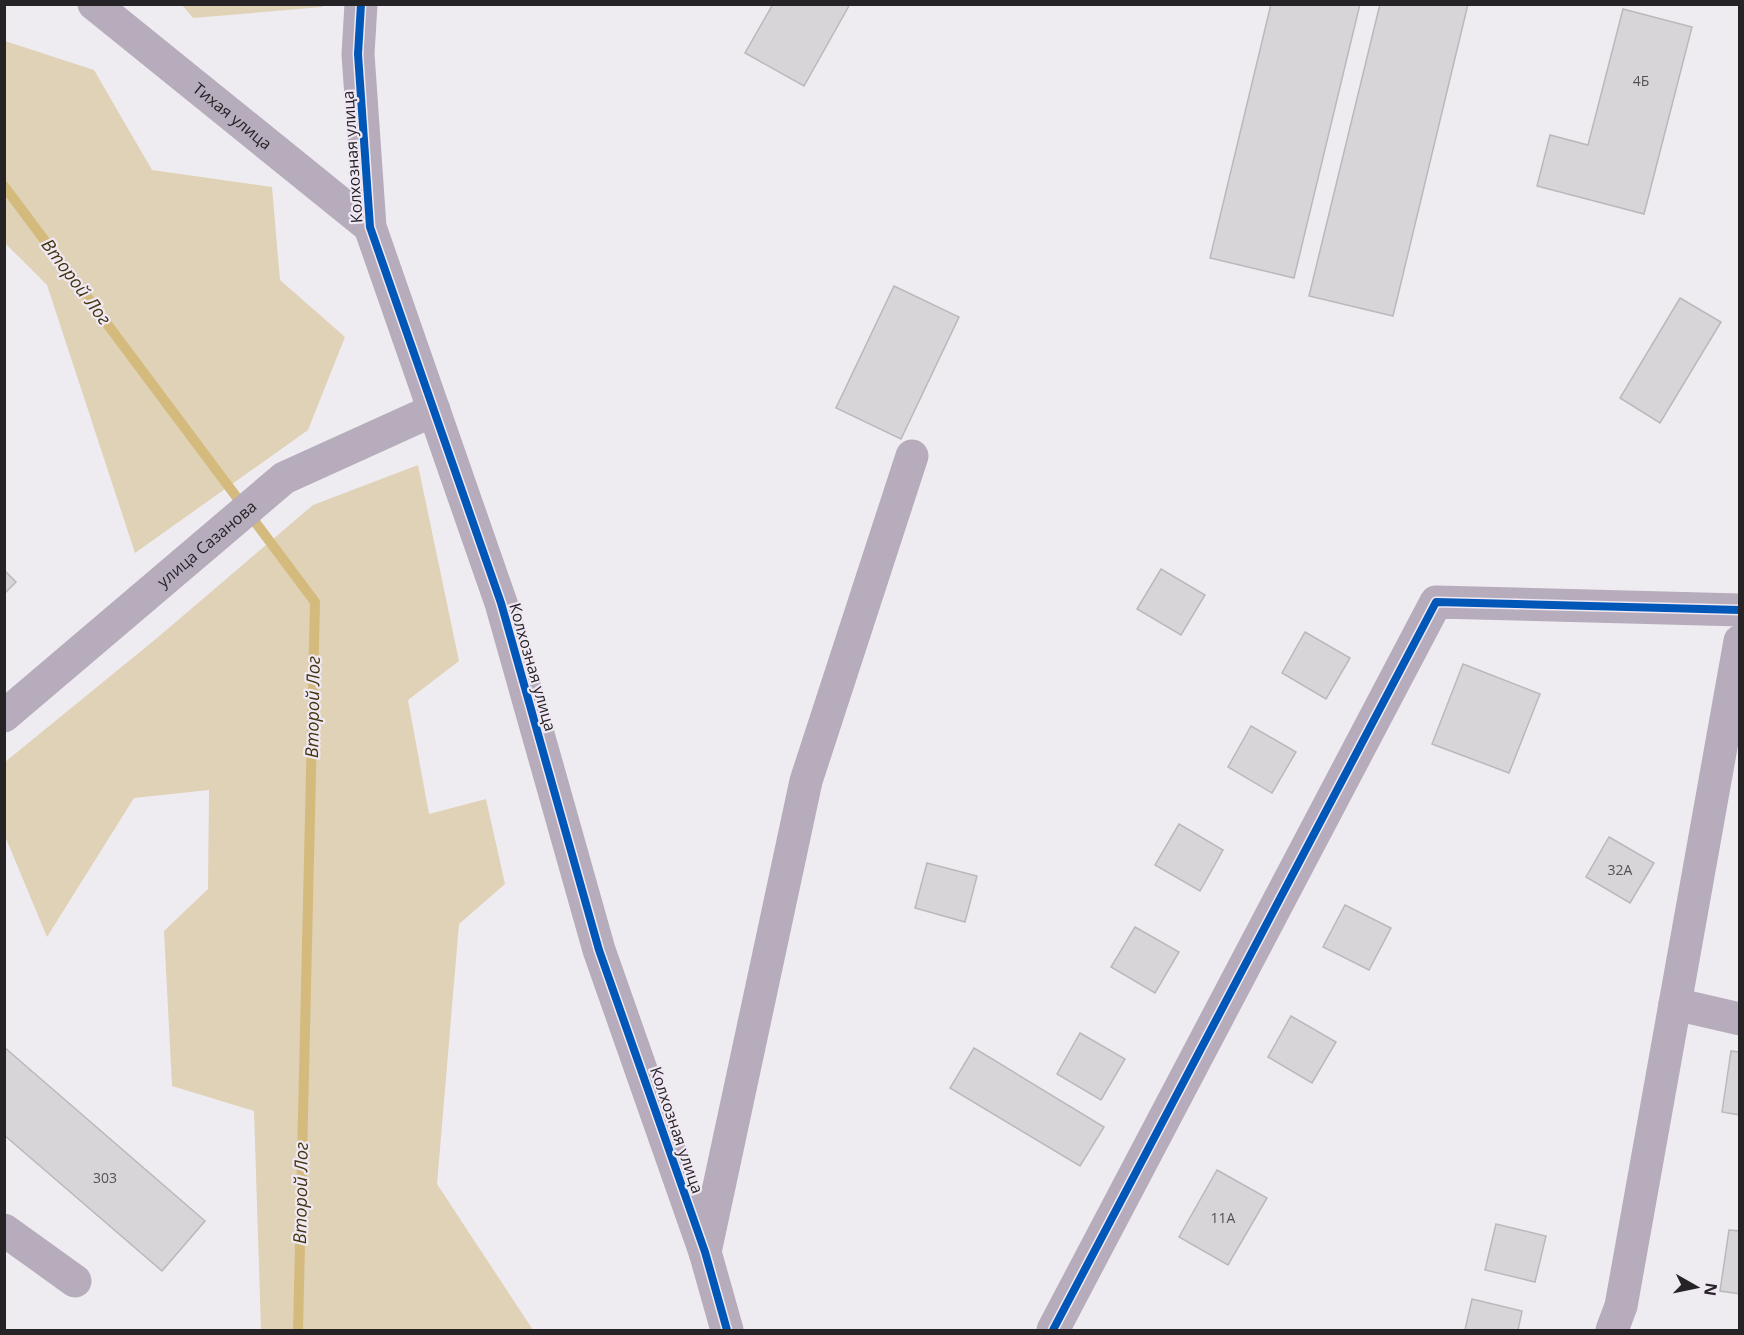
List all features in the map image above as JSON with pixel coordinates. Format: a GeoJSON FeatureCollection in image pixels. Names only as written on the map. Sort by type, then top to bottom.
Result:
{"type":"FeatureCollection","features":[{"type":"Feature","properties":{"kind":"street","name":"Тихая улица"},"geometry":{"type":"LineString","coordinates":[[94,4],[370,227]]}},
{"type":"Feature","properties":{"kind":"street","name":"Колхозная улица"},"geometry":{"type":"LineString","coordinates":[[361,4],[358,54],[370,227],[501,603],[599,950],[705,1252],[727,1330]]}},
{"type":"Feature","properties":{"kind":"street","name":"улица Сазанова"},"geometry":{"type":"LineString","coordinates":[[4,716],[284,478],[434,410]]}},
{"type":"Feature","properties":{"kind":"street"},"geometry":{"type":"LineString","coordinates":[[705,1252],[806,781],[912,456]]}},
{"type":"Feature","properties":{"kind":"street"},"geometry":{"type":"LineString","coordinates":[[1053,1330],[1436,602],[1740,610]]}},
{"type":"Feature","properties":{"kind":"street"},"geometry":{"type":"LineString","coordinates":[[1612,1330],[1621,1306],[1740,641]]}},
{"type":"Feature","properties":{"kind":"street"},"geometry":{"type":"LineString","coordinates":[[1675,1004],[1740,1019]]}},
{"type":"Feature","properties":{"kind":"street"},"geometry":{"type":"LineString","coordinates":[[4,1230],[75,1281]]}},
{"type":"Feature","properties":{"kind":"shaded area"},"geometry":{"type":"Polygon","coordinates":[[[182,5],[322,5],[322,7],[193,18],[182,5]]]}},
{"type":"Feature","properties":{"kind":"shaded area"},"geometry":{"type":"Polygon","coordinates":[[[5,41],[94,70],[152,170],[272,187],[280,280],[345,337],[308,430],[135,553],[47,285],[5,243],[5,41]]]}},
{"type":"Feature","properties":{"kind":"shaded area"},"geometry":{"type":"Polygon","coordinates":[[[418,465],[459,661],[408,700],[429,814],[486,799],[505,884],[459,924],[437,1184],[533,1330],[261,1330],[254,1111],[172,1086],[164,931],[208,889],[209,790],[134,798],[47,937],[5,836],[5,762],[157,638],[313,505],[418,465]]]}},
{"type":"Feature","properties":{"kind":"building"},"geometry":{"type":"Polygon","coordinates":[[[773,4],[850,4],[804,86],[745,53],[773,4]]]}},
{"type":"Feature","properties":{"kind":"building"},"geometry":{"type":"Polygon","coordinates":[[[1271,4],[1360,4],[1294,278],[1210,258],[1271,4]]]}},
{"type":"Feature","properties":{"kind":"building"},"geometry":{"type":"Polygon","coordinates":[[[1380,4],[1468,4],[1393,316],[1309,296],[1380,4]]]}},
{"type":"Feature","properties":{"kind":"building"},"geometry":{"type":"Polygon","coordinates":[[[1623,9],[1692,27],[1644,214],[1537,186],[1550,135],[1588,145],[1623,9]]]}},
{"type":"Feature","properties":{"kind":"building"},"geometry":{"type":"Polygon","coordinates":[[[894,286],[959,317],[901,439],[836,408],[894,286]]]}},
{"type":"Feature","properties":{"kind":"building"},"geometry":{"type":"Polygon","coordinates":[[[1680,298],[1721,322],[1660,423],[1620,398],[1680,298]]]}},
{"type":"Feature","properties":{"kind":"building"},"geometry":{"type":"Polygon","coordinates":[[[1161,569],[1205,595],[1181,635],[1137,609],[1161,569]]]}},
{"type":"Feature","properties":{"kind":"building"},"geometry":{"type":"Polygon","coordinates":[[[4,570],[16,582],[4,594],[4,570]]]}},
{"type":"Feature","properties":{"kind":"building"},"geometry":{"type":"Polygon","coordinates":[[[1305,632],[1350,658],[1326,699],[1282,673],[1305,632]]]}},
{"type":"Feature","properties":{"kind":"building"},"geometry":{"type":"Polygon","coordinates":[[[1463,664],[1540,694],[1509,773],[1432,744],[1463,664]]]}},
{"type":"Feature","properties":{"kind":"building"},"geometry":{"type":"Polygon","coordinates":[[[1251,726],[1296,752],[1272,793],[1228,767],[1251,726]]]}},
{"type":"Feature","properties":{"kind":"building"},"geometry":{"type":"Polygon","coordinates":[[[1179,824],[1223,850],[1200,891],[1155,865],[1179,824]]]}},
{"type":"Feature","properties":{"kind":"building"},"geometry":{"type":"Polygon","coordinates":[[[1609,837],[1654,863],[1630,903],[1586,877],[1609,837]]]}},
{"type":"Feature","properties":{"kind":"building"},"geometry":{"type":"Polygon","coordinates":[[[927,863],[977,876],[965,922],[915,908],[927,863]]]}},
{"type":"Feature","properties":{"kind":"building"},"geometry":{"type":"Polygon","coordinates":[[[1345,905],[1391,928],[1369,970],[1323,947],[1345,905]]]}},
{"type":"Feature","properties":{"kind":"building"},"geometry":{"type":"Polygon","coordinates":[[[1135,927],[1179,952],[1155,993],[1111,967],[1135,927]]]}},
{"type":"Feature","properties":{"kind":"building"},"geometry":{"type":"Polygon","coordinates":[[[1291,1016],[1336,1042],[1312,1083],[1268,1057],[1291,1016]]]}},
{"type":"Feature","properties":{"kind":"building"},"geometry":{"type":"Polygon","coordinates":[[[1080,1033],[1125,1059],[1101,1100],[1057,1074],[1080,1033]]]}},
{"type":"Feature","properties":{"kind":"building"},"geometry":{"type":"Polygon","coordinates":[[[4,1047],[205,1221],[162,1271],[4,1135],[4,1047]]]}},
{"type":"Feature","properties":{"kind":"building"},"geometry":{"type":"Polygon","coordinates":[[[974,1048],[1104,1127],[1080,1166],[950,1088],[974,1048]]]}},
{"type":"Feature","properties":{"kind":"building"},"geometry":{"type":"Polygon","coordinates":[[[1731,1051],[1740,1052],[1740,1115],[1722,1112],[1731,1051]]]}},
{"type":"Feature","properties":{"kind":"building"},"geometry":{"type":"Polygon","coordinates":[[[1217,1170],[1267,1198],[1228,1265],[1179,1237],[1217,1170]]]}},
{"type":"Feature","properties":{"kind":"building"},"geometry":{"type":"Polygon","coordinates":[[[1496,1224],[1546,1236],[1535,1282],[1485,1270],[1496,1224]]]}},
{"type":"Feature","properties":{"kind":"building"},"geometry":{"type":"Polygon","coordinates":[[[1729,1230],[1740,1231],[1740,1294],[1720,1291],[1729,1230]]]}},
{"type":"Feature","properties":{"kind":"building"},"geometry":{"type":"Polygon","coordinates":[[[1472,1299],[1522,1311],[1518,1330],[1465,1330],[1472,1299]]]}},
{"type":"Feature","properties":{"kind":"waterway","name":"Второй Лог"},"geometry":{"type":"LineString","coordinates":[[4,186],[315,602],[298,1330]]}},
{"type":"Feature","properties":{"kind":"cycle path"},"geometry":{"type":"LineString","coordinates":[[361,4],[358,54],[370,227],[501,603],[599,950],[705,1252],[727,1330]]}},
{"type":"Feature","properties":{"kind":"cycle path"},"geometry":{"type":"LineString","coordinates":[[1053,1330],[1436,602],[1740,610]]}}]}
